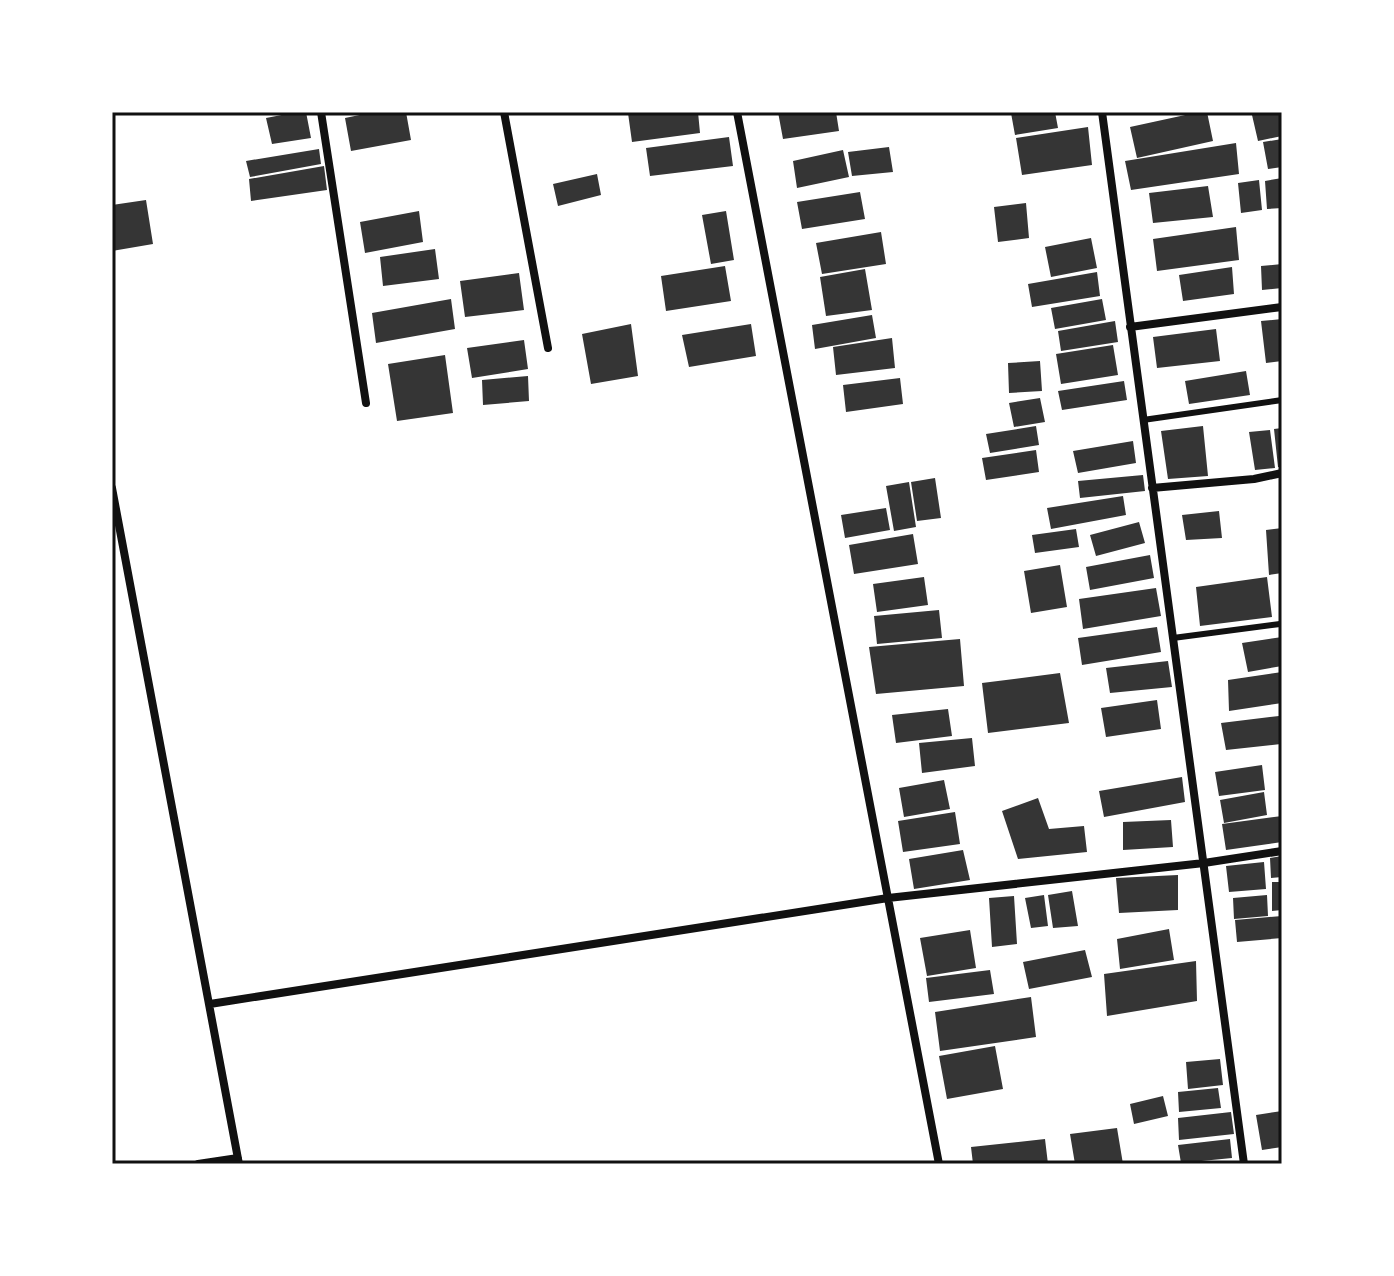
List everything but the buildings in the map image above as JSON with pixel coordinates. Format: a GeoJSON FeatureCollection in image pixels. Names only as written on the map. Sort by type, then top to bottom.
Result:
{"type":"FeatureCollection","features":[{"type":"Feature","properties":{"kind":"street"},"geometry":{"type":"LineString","coordinates":[[321,112],[366,403]]}},
{"type":"Feature","properties":{"kind":"street"},"geometry":{"type":"LineString","coordinates":[[504,112],[548,348]]}},
{"type":"Feature","properties":{"kind":"street"},"geometry":{"type":"LineString","coordinates":[[737,112],[939,1164]]}},
{"type":"Feature","properties":{"kind":"street"},"geometry":{"type":"LineString","coordinates":[[1102,112],[1244,1164]]}},
{"type":"Feature","properties":{"kind":"street"},"geometry":{"type":"LineString","coordinates":[[1130,327],[1282,307]]}},
{"type":"Feature","properties":{"kind":"street"},"geometry":{"type":"LineString","coordinates":[[1152,488],[1254,479],[1282,473]]}},
{"type":"Feature","properties":{"kind":"street"},"geometry":{"type":"LineString","coordinates":[[112,488],[239,1161],[198,1164]]}},
{"type":"Feature","properties":{"kind":"street"},"geometry":{"type":"LineString","coordinates":[[210,1004],[888,898],[1204,863],[1282,851]]}},
{"type":"Feature","properties":{"kind":"lane"},"geometry":{"type":"LineString","coordinates":[[1143,420],[1282,400]]}},
{"type":"Feature","properties":{"kind":"lane"},"geometry":{"type":"LineString","coordinates":[[1173,638],[1280,624]]}}]}
